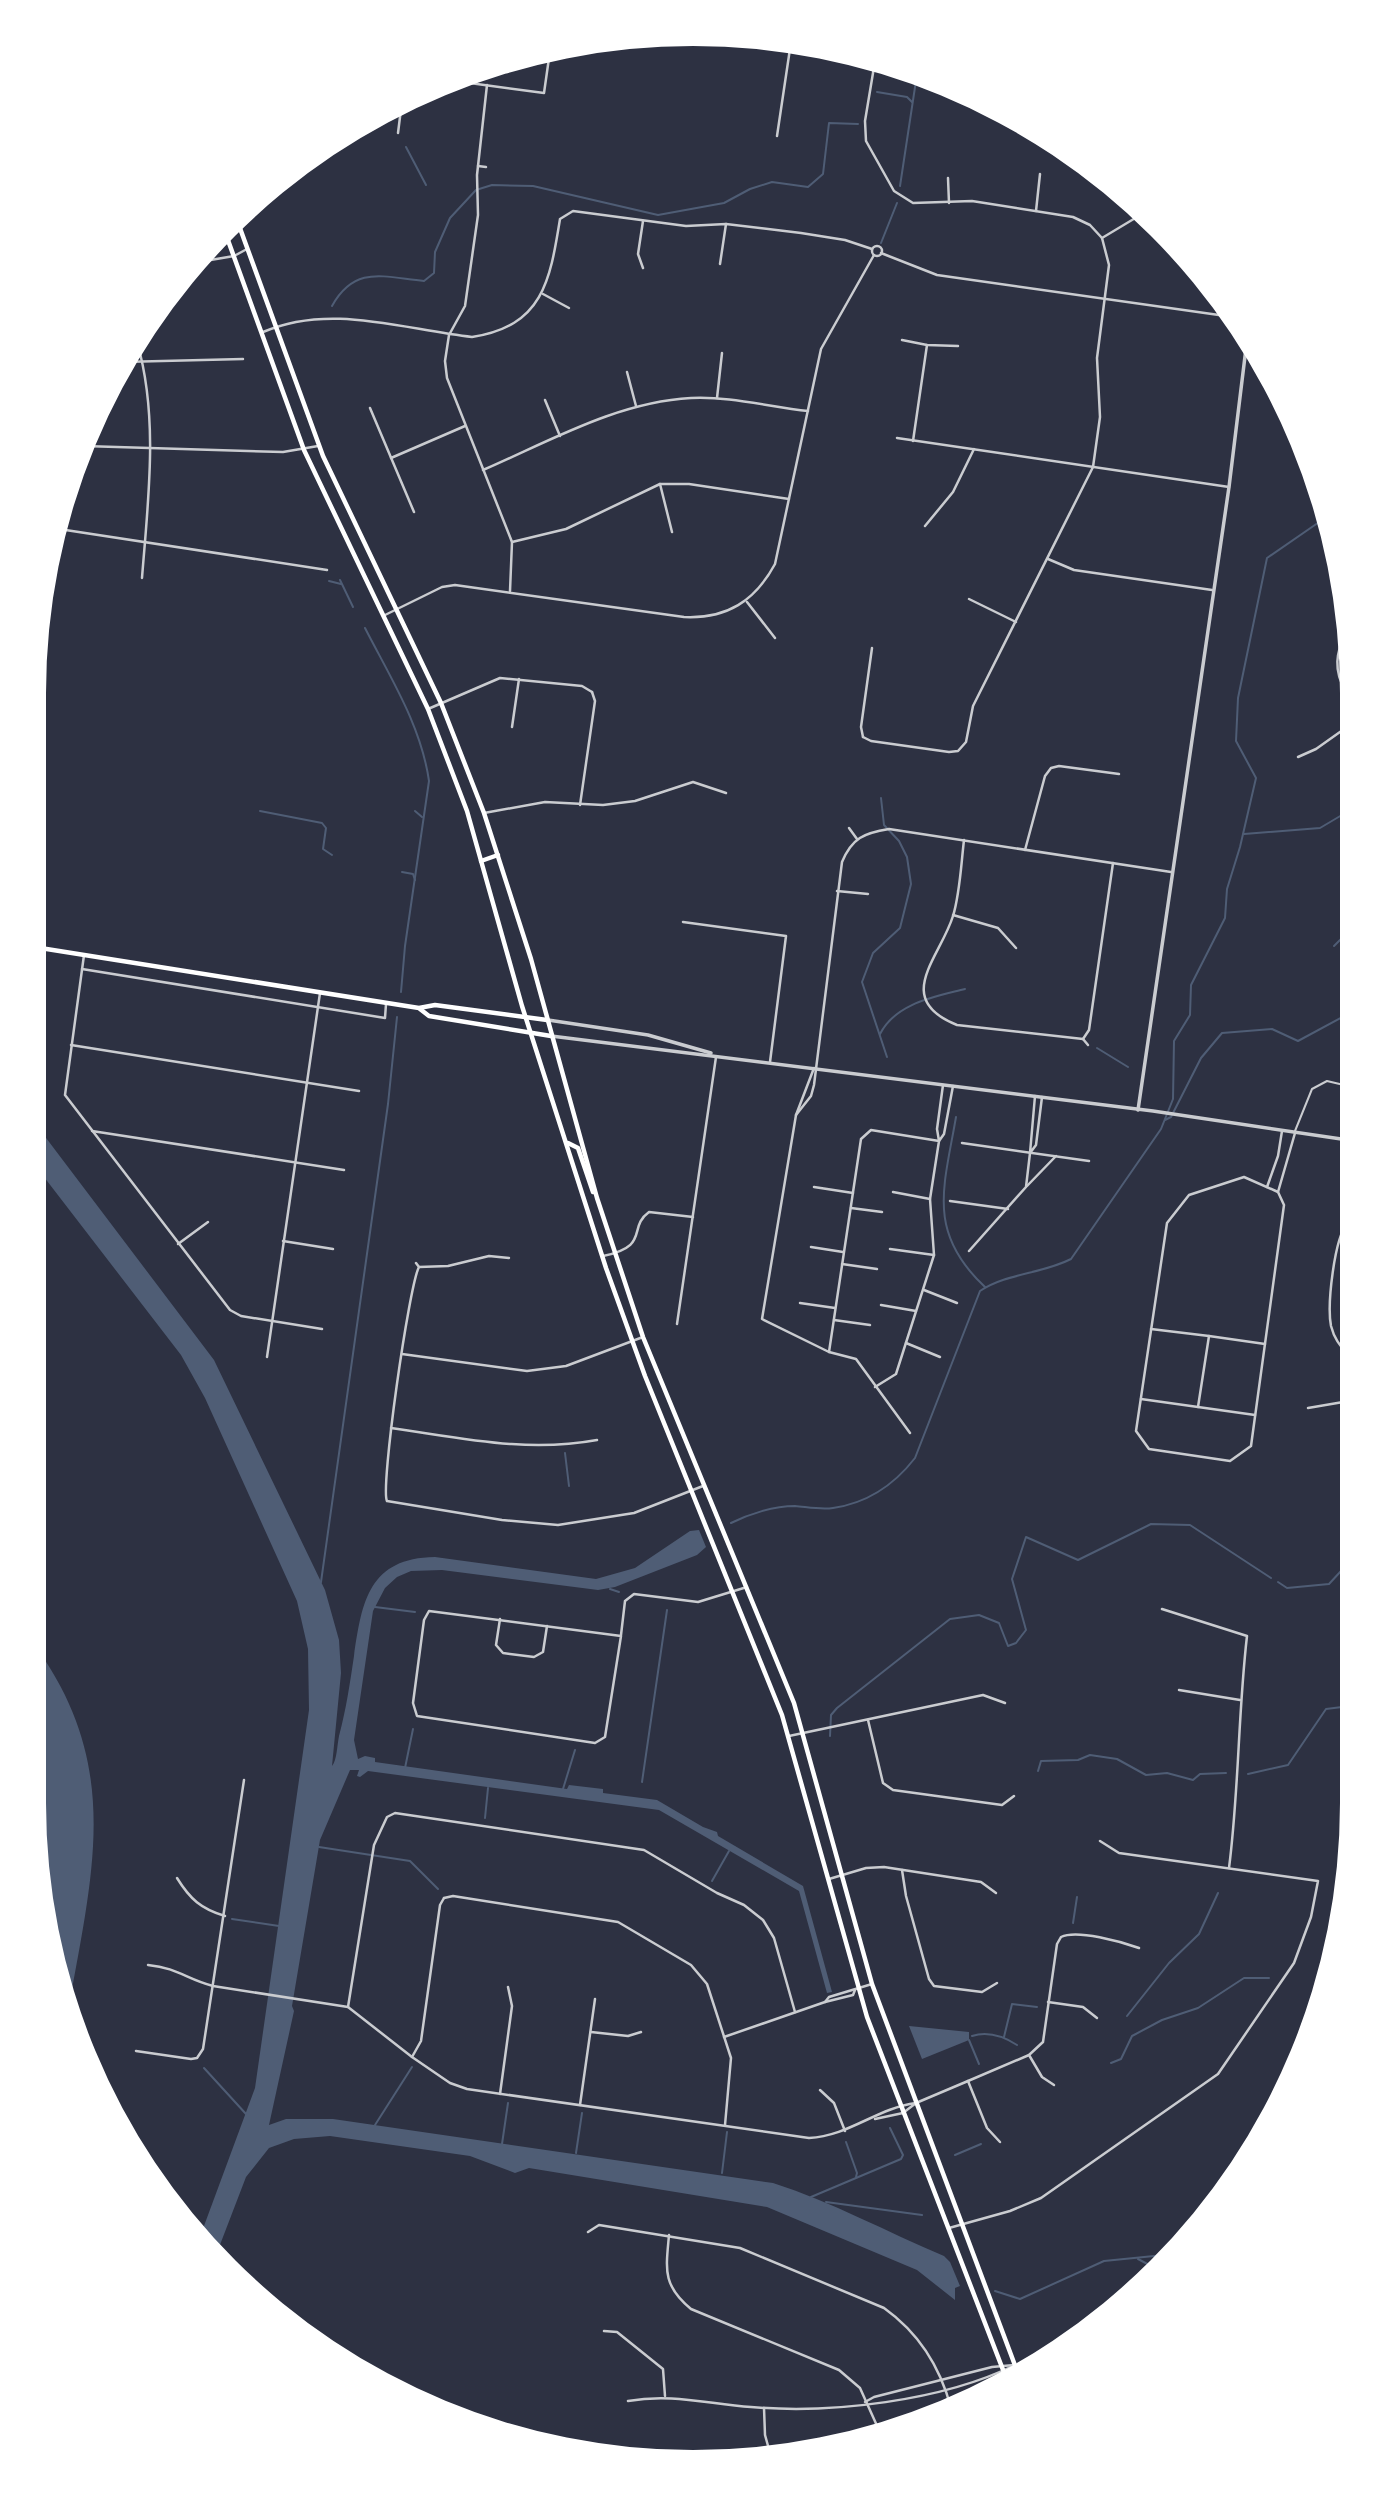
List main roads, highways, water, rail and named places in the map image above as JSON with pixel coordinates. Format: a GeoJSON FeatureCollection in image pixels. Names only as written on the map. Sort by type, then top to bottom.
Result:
{"type":"FeatureCollection","features":[{"type":"Feature","properties":{"kind":"main road"},"geometry":{"type":"LineString","coordinates":[[241,230],[318,445],[441,704],[484,813],[547,1020],[597,1198],[643,1337],[747,1587],[803,1731],[872,1984],[1016,2364]]}},
{"type":"Feature","properties":{"kind":"main road"},"geometry":{"type":"LineString","coordinates":[[229,242],[304,450],[428,709],[467,811],[526,1017],[632,1341],[789,1736],[829,1879],[856,1990],[1003,2370]]}},
{"type":"Feature","properties":{"kind":"main road"},"geometry":{"type":"LineString","coordinates":[[481,861],[498,855]]}},
{"type":"Feature","properties":{"kind":"main road"},"geometry":{"type":"LineString","coordinates":[[46,949],[386,1004],[419,1008],[435,1004],[547,1020]]}},
{"type":"Feature","properties":{"kind":"main road"},"geometry":{"type":"LineString","coordinates":[[419,1008],[429,1016],[551,1036]]}},
{"type":"Feature","properties":{"kind":"main road"},"geometry":{"type":"LineString","coordinates":[[568,1143],[578,1148],[585,1175],[597,1198]]}},
{"type":"Feature","properties":{"kind":"water"},"geometry":{"type":"Polygon","coordinates":[[[46,1138],[214,1360],[325,1590],[339,1640],[341,1673],[332,1766],[348,1696],[361,1617],[373,1586],[382,1574],[413,1559],[435,1557],[596,1579],[635,1568],[690,1531],[699,1530],[706,1547],[697,1555],[615,1587],[598,1590],[442,1570],[411,1571],[397,1577],[385,1588],[373,1611],[354,1740],[358,1759],[365,1756],[375,1758],[375,1762],[567,1789],[569,1785],[603,1789],[603,1793],[657,1800],[703,1827],[717,1832],[718,1836],[803,1886],[832,1992],[827,1993],[799,1891],[659,1810],[368,1771],[360,1777],[357,1776],[359,1770],[350,1770],[320,1840],[292,2006],[294,2011],[269,2125],[286,2119],[333,2119],[773,2183],[838,2208],[944,2256],[950,2262],[960,2286],[955,2288],[955,2300],[917,2270],[767,2207],[529,2168],[515,2173],[470,2156],[330,2136],[294,2139],[269,2148],[246,2177],[220,2245],[206,2230],[204,2227],[255,2088],[309,1710],[308,1649],[297,1601],[205,1398],[181,1355],[46,1180],[46,1138]]]}},
{"type":"Feature","properties":{"kind":"water"},"geometry":{"type":"Polygon","coordinates":[[[46,1664],[62,1689],[80,1733],[90,1777],[94,1822],[85,1913],[72,1986],[58,1930],[47,1846],[46,1664]]]}},
{"type":"Feature","properties":{"kind":"water"},"geometry":{"type":"Polygon","coordinates":[[[909,2026],[969,2032],[969,2040],[922,2059],[909,2026]]]}},
{"type":"Feature","properties":{"kind":"waterway"},"geometry":{"type":"LineString","coordinates":[[900,186],[915,86]]}},
{"type":"Feature","properties":{"kind":"waterway"},"geometry":{"type":"LineString","coordinates":[[877,92],[907,97],[912,102]]}},
{"type":"Feature","properties":{"kind":"waterway"},"geometry":{"type":"LineString","coordinates":[[332,306],[350,284],[360,279],[383,276],[424,281],[434,273],[435,252],[450,218],[476,190],[492,185],[533,186],[658,215],[724,203],[750,189],[772,182],[808,187],[823,174],[829,123],[858,124]]}},
{"type":"Feature","properties":{"kind":"waterway"},"geometry":{"type":"LineString","coordinates":[[406,147],[426,185]]}},
{"type":"Feature","properties":{"kind":"waterway"},"geometry":{"type":"LineString","coordinates":[[881,243],[897,203]]}},
{"type":"Feature","properties":{"kind":"waterway"},"geometry":{"type":"LineString","coordinates":[[731,1523],[779,1507],[824,1509],[846,1506],[869,1497],[898,1476],[915,1458],[980,1291],[990,1285],[1071,1259],[1161,1129],[1173,1099],[1174,1041],[1190,1015],[1191,985],[1225,918],[1227,889],[1256,778],[1236,741],[1238,698],[1267,558],[1317,524]]}},
{"type":"Feature","properties":{"kind":"waterway"},"geometry":{"type":"LineString","coordinates":[[340,580],[353,607]]}},
{"type":"Feature","properties":{"kind":"waterway"},"geometry":{"type":"LineString","coordinates":[[329,581],[341,584]]}},
{"type":"Feature","properties":{"kind":"waterway"},"geometry":{"type":"LineString","coordinates":[[365,628],[412,721],[429,781],[401,992]]}},
{"type":"Feature","properties":{"kind":"waterway"},"geometry":{"type":"LineString","coordinates":[[881,798],[884,825],[899,841],[907,857],[911,884],[900,928],[873,953],[862,982],[887,1057]]}},
{"type":"Feature","properties":{"kind":"waterway"},"geometry":{"type":"LineString","coordinates":[[260,811],[322,823],[326,828],[323,849],[332,855]]}},
{"type":"Feature","properties":{"kind":"waterway"},"geometry":{"type":"LineString","coordinates":[[415,811],[422,817]]}},
{"type":"Feature","properties":{"kind":"waterway"},"geometry":{"type":"LineString","coordinates":[[1244,834],[1320,828],[1340,816]]}},
{"type":"Feature","properties":{"kind":"waterway"},"geometry":{"type":"LineString","coordinates":[[402,872],[413,874],[415,880]]}},
{"type":"Feature","properties":{"kind":"waterway"},"geometry":{"type":"LineString","coordinates":[[1334,946],[1340,940]]}},
{"type":"Feature","properties":{"kind":"waterway"},"geometry":{"type":"LineString","coordinates":[[880,1034],[887,1023],[906,1008],[965,989]]}},
{"type":"Feature","properties":{"kind":"waterway"},"geometry":{"type":"LineString","coordinates":[[321,1582],[388,1104],[397,1017]]}},
{"type":"Feature","properties":{"kind":"waterway"},"geometry":{"type":"LineString","coordinates":[[1165,1120],[1171,1117],[1201,1058],[1222,1033],[1272,1029],[1298,1041],[1340,1018]]}},
{"type":"Feature","properties":{"kind":"waterway"},"geometry":{"type":"LineString","coordinates":[[1097,1048],[1128,1067]]}},
{"type":"Feature","properties":{"kind":"waterway"},"geometry":{"type":"LineString","coordinates":[[956,1117],[944,1187],[947,1227],[954,1247],[966,1267],[985,1287]]}},
{"type":"Feature","properties":{"kind":"waterway"},"geometry":{"type":"LineString","coordinates":[[565,1453],[569,1486]]}},
{"type":"Feature","properties":{"kind":"waterway"},"geometry":{"type":"LineString","coordinates":[[830,1736],[831,1715],[837,1708],[950,1619],[979,1615],[999,1623],[1008,1646],[1016,1643],[1026,1630],[1012,1579],[1026,1537],[1078,1560],[1151,1524],[1190,1525],[1271,1578]]}},
{"type":"Feature","properties":{"kind":"waterway"},"geometry":{"type":"LineString","coordinates":[[1278,1582],[1287,1588],[1329,1584],[1340,1572]]}},
{"type":"Feature","properties":{"kind":"waterway"},"geometry":{"type":"LineString","coordinates":[[610,1589],[619,1592]]}},
{"type":"Feature","properties":{"kind":"waterway"},"geometry":{"type":"LineString","coordinates":[[375,1607],[415,1612]]}},
{"type":"Feature","properties":{"kind":"waterway"},"geometry":{"type":"LineString","coordinates":[[642,1782],[667,1610]]}},
{"type":"Feature","properties":{"kind":"waterway"},"geometry":{"type":"LineString","coordinates":[[1248,1774],[1288,1765],[1326,1709],[1340,1707]]}},
{"type":"Feature","properties":{"kind":"waterway"},"geometry":{"type":"LineString","coordinates":[[405,1768],[413,1729]]}},
{"type":"Feature","properties":{"kind":"waterway"},"geometry":{"type":"LineString","coordinates":[[563,1789],[575,1750]]}},
{"type":"Feature","properties":{"kind":"waterway"},"geometry":{"type":"LineString","coordinates":[[1038,1771],[1041,1761],[1078,1760],[1090,1755],[1117,1759],[1146,1775],[1167,1773],[1193,1780],[1200,1774],[1226,1773]]}},
{"type":"Feature","properties":{"kind":"waterway"},"geometry":{"type":"LineString","coordinates":[[485,1818],[488,1788]]}},
{"type":"Feature","properties":{"kind":"waterway"},"geometry":{"type":"LineString","coordinates":[[319,1847],[410,1861],[438,1889]]}},
{"type":"Feature","properties":{"kind":"waterway"},"geometry":{"type":"LineString","coordinates":[[712,1881],[729,1851]]}},
{"type":"Feature","properties":{"kind":"waterway"},"geometry":{"type":"LineString","coordinates":[[1127,2016],[1169,1963],[1199,1934],[1218,1893]]}},
{"type":"Feature","properties":{"kind":"waterway"},"geometry":{"type":"LineString","coordinates":[[1073,1923],[1077,1897]]}},
{"type":"Feature","properties":{"kind":"waterway"},"geometry":{"type":"LineString","coordinates":[[232,1919],[279,1926]]}},
{"type":"Feature","properties":{"kind":"waterway"},"geometry":{"type":"LineString","coordinates":[[1111,2063],[1121,2059],[1132,2036],[1162,2020],[1198,2008],[1244,1978],[1269,1978]]}},
{"type":"Feature","properties":{"kind":"waterway"},"geometry":{"type":"LineString","coordinates":[[1004,2037],[1012,2004],[1037,2007]]}},
{"type":"Feature","properties":{"kind":"waterway"},"geometry":{"type":"LineString","coordinates":[[972,2036],[995,2035],[1017,2045]]}},
{"type":"Feature","properties":{"kind":"waterway"},"geometry":{"type":"LineString","coordinates":[[969,2040],[979,2064]]}},
{"type":"Feature","properties":{"kind":"waterway"},"geometry":{"type":"LineString","coordinates":[[375,2125],[412,2067]]}},
{"type":"Feature","properties":{"kind":"waterway"},"geometry":{"type":"LineString","coordinates":[[204,2068],[246,2114]]}},
{"type":"Feature","properties":{"kind":"waterway"},"geometry":{"type":"LineString","coordinates":[[502,2144],[508,2103]]}},
{"type":"Feature","properties":{"kind":"waterway"},"geometry":{"type":"LineString","coordinates":[[576,2153],[582,2113]]}},
{"type":"Feature","properties":{"kind":"waterway"},"geometry":{"type":"LineString","coordinates":[[811,2197],[901,2159],[903,2155],[890,2128]]}},
{"type":"Feature","properties":{"kind":"waterway"},"geometry":{"type":"LineString","coordinates":[[722,2173],[727,2132]]}},
{"type":"Feature","properties":{"kind":"waterway"},"geometry":{"type":"LineString","coordinates":[[846,2142],[856,2177]]}},
{"type":"Feature","properties":{"kind":"waterway"},"geometry":{"type":"LineString","coordinates":[[955,2155],[981,2144]]}},
{"type":"Feature","properties":{"kind":"waterway"},"geometry":{"type":"LineString","coordinates":[[826,2202],[922,2215]]}},
{"type":"Feature","properties":{"kind":"waterway"},"geometry":{"type":"LineString","coordinates":[[995,2291],[1020,2299],[1104,2261],[1155,2256]]}},
{"type":"Feature","properties":{"kind":"waterway"},"geometry":{"type":"LineString","coordinates":[[1138,2259],[1147,2264]]}}]}
